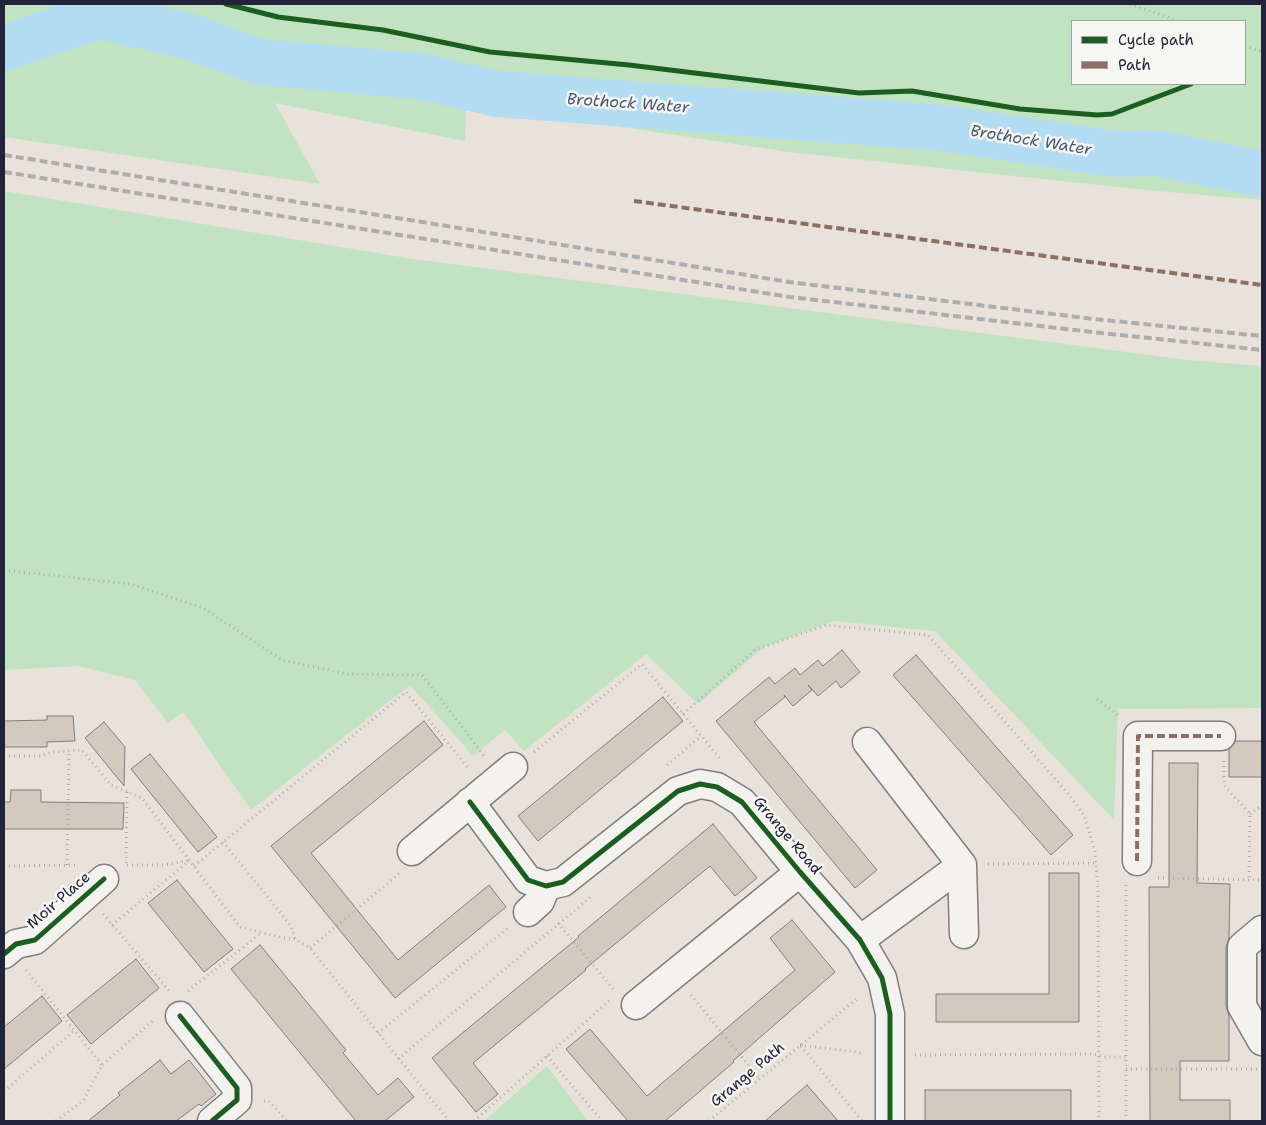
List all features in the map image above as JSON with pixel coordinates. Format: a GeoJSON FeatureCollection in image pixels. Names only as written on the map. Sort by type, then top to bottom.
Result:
{"type":"FeatureCollection","features":[{"type":"Feature","properties":{"kind":"street"},"geometry":{"type":"LineString","coordinates":[[1146,870],[1138,736],[1221,736]]}},
{"type":"Feature","properties":{"kind":"street"},"geometry":{"type":"LineString","coordinates":[[867,742],[962,865],[964,934]]}},
{"type":"Feature","properties":{"kind":"street"},"geometry":{"type":"LineString","coordinates":[[412,851],[492,784],[528,880],[546,886],[540,901],[528,912]]}},
{"type":"Feature","properties":{"kind":"street","name":"Grange Road"},"geometry":{"type":"LineString","coordinates":[[546,886],[562,882],[678,791],[700,784],[717,787],[742,802],[860,940],[882,978],[890,1014],[890,1121]]}},
{"type":"Feature","properties":{"kind":"street"},"geometry":{"type":"LineString","coordinates":[[860,940],[962,865]]}},
{"type":"Feature","properties":{"kind":"street"},"geometry":{"type":"LineString","coordinates":[[621,1000],[674,974],[800,872]]}},
{"type":"Feature","properties":{"kind":"street","name":"Moir Place"},"geometry":{"type":"LineString","coordinates":[[8,944],[35,940],[105,879]]}},
{"type":"Feature","properties":{"kind":"street"},"geometry":{"type":"LineString","coordinates":[[1262,930],[1242,947],[1242,1006],[1262,1041]]}},
{"type":"Feature","properties":{"kind":"street"},"geometry":{"type":"LineString","coordinates":[[178,1008],[237,1088],[237,1100],[212,1121]]}},
{"type":"Feature","properties":{"kind":"path"},"geometry":{"type":"LineString","coordinates":[[1130,4],[1175,20]]}},
{"type":"Feature","properties":{"kind":"path"},"geometry":{"type":"LineString","coordinates":[[1246,46],[1262,52]]}},
{"type":"Feature","properties":{"kind":"path"},"geometry":{"type":"LineString","coordinates":[[4,570],[130,584],[203,608],[282,660],[347,674],[422,675],[492,784]]}},
{"type":"Feature","properties":{"kind":"path"},"geometry":{"type":"LineString","coordinates":[[683,714],[755,650],[826,625],[928,635],[1066,791],[1084,815],[1095,851],[1098,891],[1099,1121]]}},
{"type":"Feature","properties":{"kind":"path"},"geometry":{"type":"LineString","coordinates":[[492,784],[642,664],[724,764]]}},
{"type":"Feature","properties":{"kind":"path"},"geometry":{"type":"LineString","coordinates":[[194,866],[406,692],[492,784]]}},
{"type":"Feature","properties":{"kind":"path"},"geometry":{"type":"LineString","coordinates":[[1221,736],[1224,759],[1224,785],[1250,814],[1249,880]]}},
{"type":"Feature","properties":{"kind":"path"},"geometry":{"type":"LineString","coordinates":[[4,756],[39,756],[52,752],[82,750],[111,785],[142,798],[240,927],[279,938],[295,939],[310,948],[449,1121]]}},
{"type":"Feature","properties":{"kind":"path"},"geometry":{"type":"LineString","coordinates":[[67,865],[69,751]]}},
{"type":"Feature","properties":{"kind":"path"},"geometry":{"type":"LineString","coordinates":[[127,792],[105,879],[112,925],[178,1008]]}},
{"type":"Feature","properties":{"kind":"path"},"geometry":{"type":"LineString","coordinates":[[1250,814],[1262,806]]}},
{"type":"Feature","properties":{"kind":"path"},"geometry":{"type":"LineString","coordinates":[[223,842],[291,926],[295,939]]}},
{"type":"Feature","properties":{"kind":"path"},"geometry":{"type":"LineString","coordinates":[[310,948],[399,876],[412,851]]}},
{"type":"Feature","properties":{"kind":"path"},"geometry":{"type":"LineString","coordinates":[[112,925],[190,860]]}},
{"type":"Feature","properties":{"kind":"path"},"geometry":{"type":"LineString","coordinates":[[962,865],[1096,863]]}},
{"type":"Feature","properties":{"kind":"path"},"geometry":{"type":"LineString","coordinates":[[1126,1121],[1126,878],[1146,870],[1262,880]]}},
{"type":"Feature","properties":{"kind":"path"},"geometry":{"type":"LineString","coordinates":[[398,1059],[596,892]]}},
{"type":"Feature","properties":{"kind":"path"},"geometry":{"type":"LineString","coordinates":[[378,1033],[528,912]]}},
{"type":"Feature","properties":{"kind":"path"},"geometry":{"type":"LineString","coordinates":[[474,1121],[547,1056],[621,1000],[559,924]]}},
{"type":"Feature","properties":{"kind":"path"},"geometry":{"type":"LineString","coordinates":[[56,1121],[83,1101],[102,1065],[178,1008],[261,933]]}},
{"type":"Feature","properties":{"kind":"path"},"geometry":{"type":"LineString","coordinates":[[8,944],[102,1065]]}},
{"type":"Feature","properties":{"kind":"path"},"geometry":{"type":"LineString","coordinates":[[674,974],[760,1079]]}},
{"type":"Feature","properties":{"kind":"path"},"geometry":{"type":"LineString","coordinates":[[4,1091],[74,1031]]}},
{"type":"Feature","properties":{"kind":"path"},"geometry":{"type":"LineString","coordinates":[[800,1045],[891,1056],[1094,1054],[1103,1057],[1126,1057]]}},
{"type":"Feature","properties":{"kind":"path"},"geometry":{"type":"LineString","coordinates":[[547,1056],[602,1121]]}},
{"type":"Feature","properties":{"kind":"path"},"geometry":{"type":"LineString","coordinates":[[1126,1069],[1262,1069]]}},
{"type":"Feature","properties":{"kind":"path"},"geometry":{"type":"LineString","coordinates":[[269,1101],[287,1121]]}},
{"type":"Feature","properties":{"kind":"path"},"geometry":{"type":"LineString","coordinates":[[441,1121],[445,1117]]}},
{"type":"Feature","properties":{"kind":"green space"},"geometry":{"type":"Polygon","coordinates":[[[4,4],[1262,4],[1262,200],[1146,190],[789,152],[466,102],[465,141],[275,103],[320,184],[4,137],[4,4]]]}},
{"type":"Feature","properties":{"kind":"green space"},"geometry":{"type":"Polygon","coordinates":[[[4,191],[413,259],[1188,360],[1262,366],[1262,708],[1118,709],[1114,820],[935,631],[834,621],[764,647],[698,704],[646,654],[524,751],[505,730],[473,756],[410,685],[251,810],[183,712],[168,723],[135,680],[78,666],[4,670],[4,191]]]}},
{"type":"Feature","properties":{"kind":"green space"},"geometry":{"type":"Polygon","coordinates":[[[547,1066],[588,1121],[484,1121],[547,1066]]]}},
{"type":"Feature","properties":{"kind":"building"},"geometry":{"type":"Polygon","coordinates":[[[842,650],[860,672],[841,688],[836,681],[818,696],[808,685],[812,690],[793,706],[784,695],[785,697],[754,722],[877,870],[855,888],[716,721],[769,677],[775,684],[795,668],[800,675],[818,660],[823,666],[842,650]]]}},
{"type":"Feature","properties":{"kind":"building"},"geometry":{"type":"Polygon","coordinates":[[[916,655],[1073,835],[1051,855],[893,675],[916,655]]]}},
{"type":"Feature","properties":{"kind":"building"},"geometry":{"type":"Polygon","coordinates":[[[663,697],[683,721],[538,841],[518,816],[663,697]]]}},
{"type":"Feature","properties":{"kind":"building"},"geometry":{"type":"Polygon","coordinates":[[[47,716],[73,716],[75,741],[47,742],[47,747],[4,747],[4,721],[47,720],[47,716]]]}},
{"type":"Feature","properties":{"kind":"building"},"geometry":{"type":"Polygon","coordinates":[[[424,721],[443,745],[311,853],[398,960],[489,885],[506,907],[395,998],[271,846],[424,721]]]}},
{"type":"Feature","properties":{"kind":"building"},"geometry":{"type":"Polygon","coordinates":[[[104,722],[125,747],[124,786],[85,738],[104,722]]]}},
{"type":"Feature","properties":{"kind":"building"},"geometry":{"type":"Polygon","coordinates":[[[1235,741],[1262,741],[1262,777],[1229,777],[1229,749],[1235,741]]]}},
{"type":"Feature","properties":{"kind":"building"},"geometry":{"type":"Polygon","coordinates":[[[150,754],[217,837],[198,852],[131,769],[150,754]]]}},
{"type":"Feature","properties":{"kind":"building"},"geometry":{"type":"Polygon","coordinates":[[[1169,763],[1198,763],[1197,883],[1230,884],[1229,938],[1226,947],[1226,1006],[1229,1016],[1229,1061],[1180,1061],[1180,1100],[1230,1100],[1230,1121],[1150,1121],[1149,887],[1169,887],[1169,763]]]}},
{"type":"Feature","properties":{"kind":"building"},"geometry":{"type":"Polygon","coordinates":[[[11,790],[41,790],[41,802],[124,803],[123,829],[4,829],[4,802],[10,802],[11,790]]]}},
{"type":"Feature","properties":{"kind":"building"},"geometry":{"type":"Polygon","coordinates":[[[713,824],[757,878],[735,896],[710,866],[615,944],[473,1063],[498,1094],[476,1112],[432,1058],[713,824]]]}},
{"type":"Feature","properties":{"kind":"building"},"geometry":{"type":"Polygon","coordinates":[[[1049,873],[1079,873],[1079,1022],[936,1022],[936,994],[1049,994],[1049,873]]]}},
{"type":"Feature","properties":{"kind":"building"},"geometry":{"type":"Polygon","coordinates":[[[177,880],[233,949],[204,972],[148,903],[177,880]]]}},
{"type":"Feature","properties":{"kind":"building"},"geometry":{"type":"Polygon","coordinates":[[[792,920],[835,972],[665,1121],[628,1121],[566,1049],[590,1029],[647,1096],[795,970],[770,938],[792,920]]]}},
{"type":"Feature","properties":{"kind":"building"},"geometry":{"type":"Polygon","coordinates":[[[260,945],[346,1050],[343,1053],[378,1095],[398,1078],[414,1097],[385,1121],[356,1121],[231,969],[260,945]]]}},
{"type":"Feature","properties":{"kind":"building"},"geometry":{"type":"Polygon","coordinates":[[[136,959],[159,988],[91,1044],[67,1015],[136,959]]]}},
{"type":"Feature","properties":{"kind":"building"},"geometry":{"type":"Polygon","coordinates":[[[42,996],[62,1021],[4,1069],[4,1027],[42,996]]]}},
{"type":"Feature","properties":{"kind":"building"},"geometry":{"type":"Polygon","coordinates":[[[160,1060],[171,1074],[189,1060],[216,1094],[201,1106],[199,1104],[176,1121],[88,1121],[120,1095],[118,1093],[160,1060]]]}},
{"type":"Feature","properties":{"kind":"building"},"geometry":{"type":"Polygon","coordinates":[[[807,1085],[838,1121],[765,1121],[807,1085]]]}},
{"type":"Feature","properties":{"kind":"building"},"geometry":{"type":"Polygon","coordinates":[[[925,1090],[1071,1090],[1071,1121],[925,1121],[925,1090]]]}},
{"type":"Feature","properties":{"kind":"waterway","name":"Brothock Water"},"geometry":{"type":"LineString","coordinates":[[4,48],[98,16],[192,37],[259,62],[419,76],[498,94],[943,128],[1115,154],[1156,153],[1262,174]]}},
{"type":"Feature","properties":{"kind":"railway"},"geometry":{"type":"LineString","coordinates":[[4,155],[789,282],[1094,319],[1262,336]]}},
{"type":"Feature","properties":{"kind":"railway"},"geometry":{"type":"LineString","coordinates":[[4,172],[790,297],[1262,350]]}},
{"type":"Feature","properties":{"kind":"marked path"},"geometry":{"type":"LineString","coordinates":[[634,201],[1262,285]]}},
{"type":"Feature","properties":{"kind":"marked path"},"geometry":{"type":"LineString","coordinates":[[1137,861],[1138,736],[1221,736]]}},
{"type":"Feature","properties":{"kind":"cycle path"},"geometry":{"type":"LineString","coordinates":[[226,4],[278,17],[383,30],[490,52],[629,65],[859,93],[912,91],[1020,109],[1097,115],[1112,114],[1188,85]]}},
{"type":"Feature","properties":{"kind":"cycle path"},"geometry":{"type":"LineString","coordinates":[[470,802],[528,880],[546,886],[563,882],[678,791],[700,784],[717,787],[742,802],[860,940],[882,978],[890,1014],[890,1121]]}},
{"type":"Feature","properties":{"kind":"cycle path"},"geometry":{"type":"LineString","coordinates":[[4,954],[16,944],[35,940],[104,879]]}},
{"type":"Feature","properties":{"kind":"cycle path"},"geometry":{"type":"LineString","coordinates":[[180,1016],[237,1088],[237,1100],[212,1121]]}}]}
